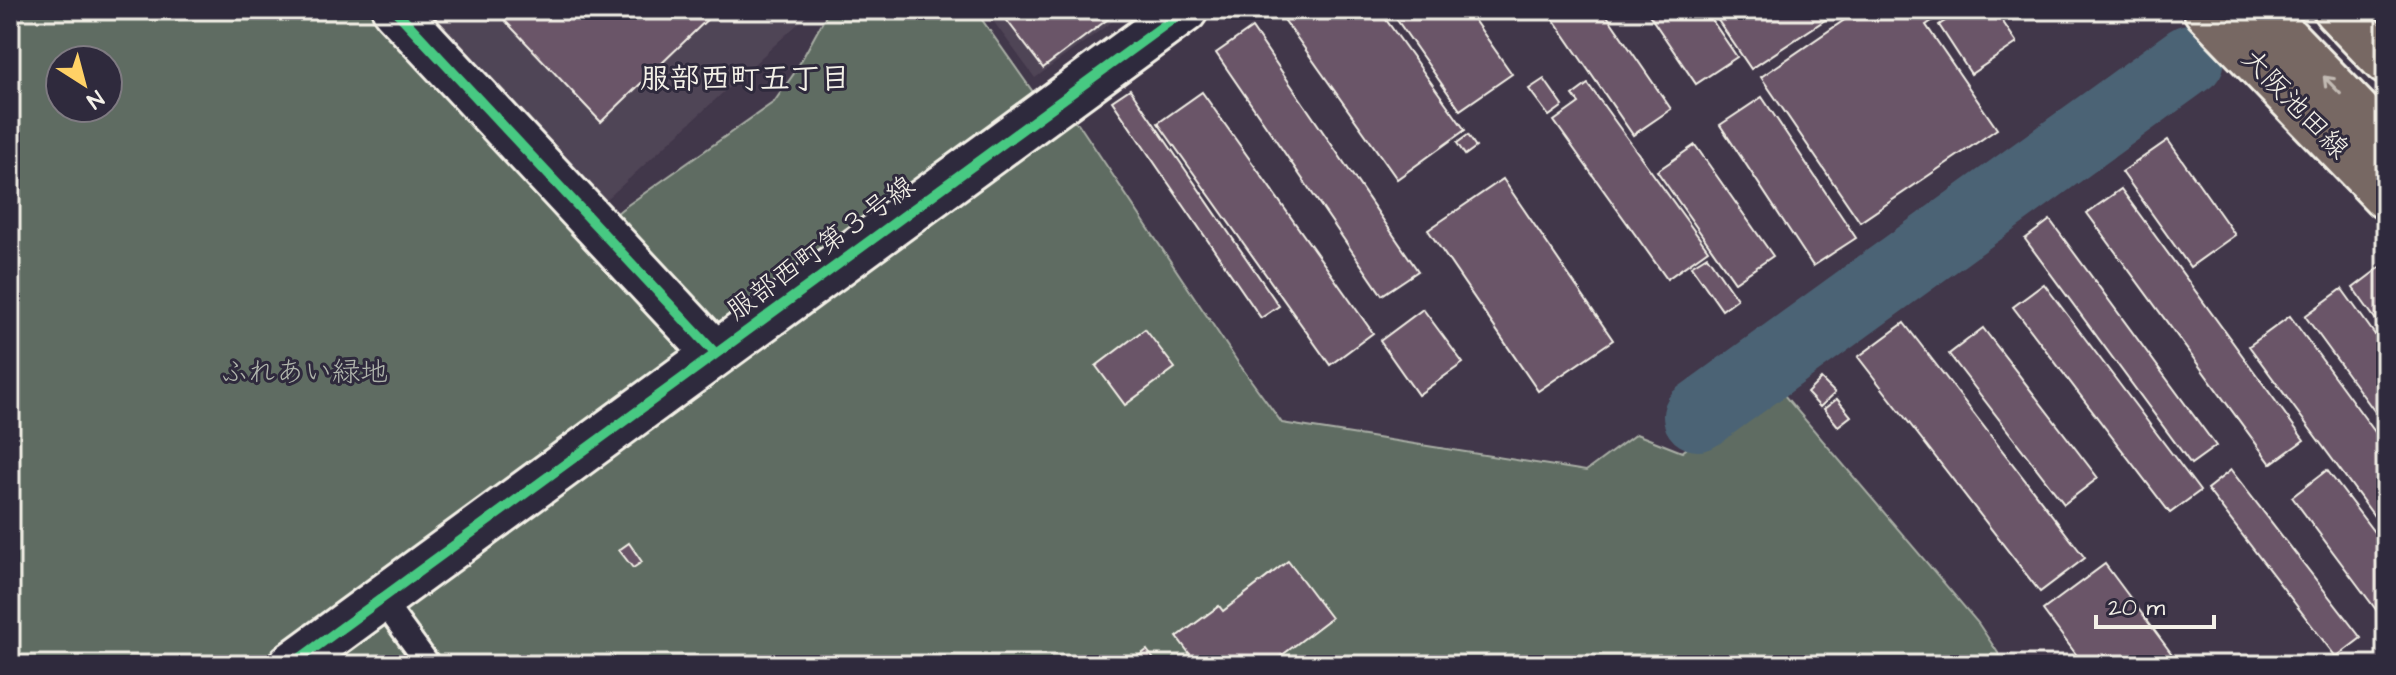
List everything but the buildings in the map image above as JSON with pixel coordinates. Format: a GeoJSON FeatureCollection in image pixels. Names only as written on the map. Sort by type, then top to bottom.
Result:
{"type":"FeatureCollection","features":[{"type":"Feature","properties":{"kind":"main road","name":"大阪池田線"},"geometry":{"type":"LineString","coordinates":[[2206,10],[2386,197]]}},
{"type":"Feature","properties":{"kind":"main road"},"geometry":{"type":"LineString","coordinates":[[2259,10],[2386,141]]}},
{"type":"Feature","properties":{"kind":"main road"},"geometry":{"type":"LineString","coordinates":[[2336,10],[2386,62]]}},
{"type":"Feature","properties":{"kind":"street"},"geometry":{"type":"LineString","coordinates":[[395,10],[715,353]]}},
{"type":"Feature","properties":{"kind":"street","name":"服部西町第３号線"},"geometry":{"type":"LineString","coordinates":[[291,665],[1185,10]]}},
{"type":"Feature","properties":{"kind":"lane"},"geometry":{"type":"LineString","coordinates":[[381,599],[429,665]]}},
{"type":"Feature","properties":{"kind":"shaded area"},"geometry":{"type":"Polygon","coordinates":[[[423,10],[813,10],[606,200],[423,10]]]}},
{"type":"Feature","properties":{"kind":"shaded area"},"geometry":{"type":"Polygon","coordinates":[[[985,10],[1128,10],[1035,78],[985,10]]]}},
{"type":"Feature","properties":{"kind":"green space","name":"ふれあい緑地"},"geometry":{"type":"Polygon","coordinates":[[[10,10],[368,10],[585,240],[622,209],[774,102],[795,72],[829,10],[975,10],[1057,126],[1067,120],[1078,123],[1282,423],[1586,471],[1636,434],[1682,452],[1773,382],[1978,623],[2006,665],[10,665],[10,10]]]}},
{"type":"Feature","properties":{"kind":"waterway"},"geometry":{"type":"LineString","coordinates":[[1698,416],[2190,59]]}},
{"type":"Feature","properties":{"kind":"cycle path"},"geometry":{"type":"LineString","coordinates":[[395,10],[715,353]]}},
{"type":"Feature","properties":{"kind":"cycle path"},"geometry":{"type":"LineString","coordinates":[[291,665],[1185,10]]}},
{"type":"Feature","properties":{"kind":"district","name":"服部西町五丁目"},"geometry":{"type":"Point","coordinates":[745,78]}}]}
